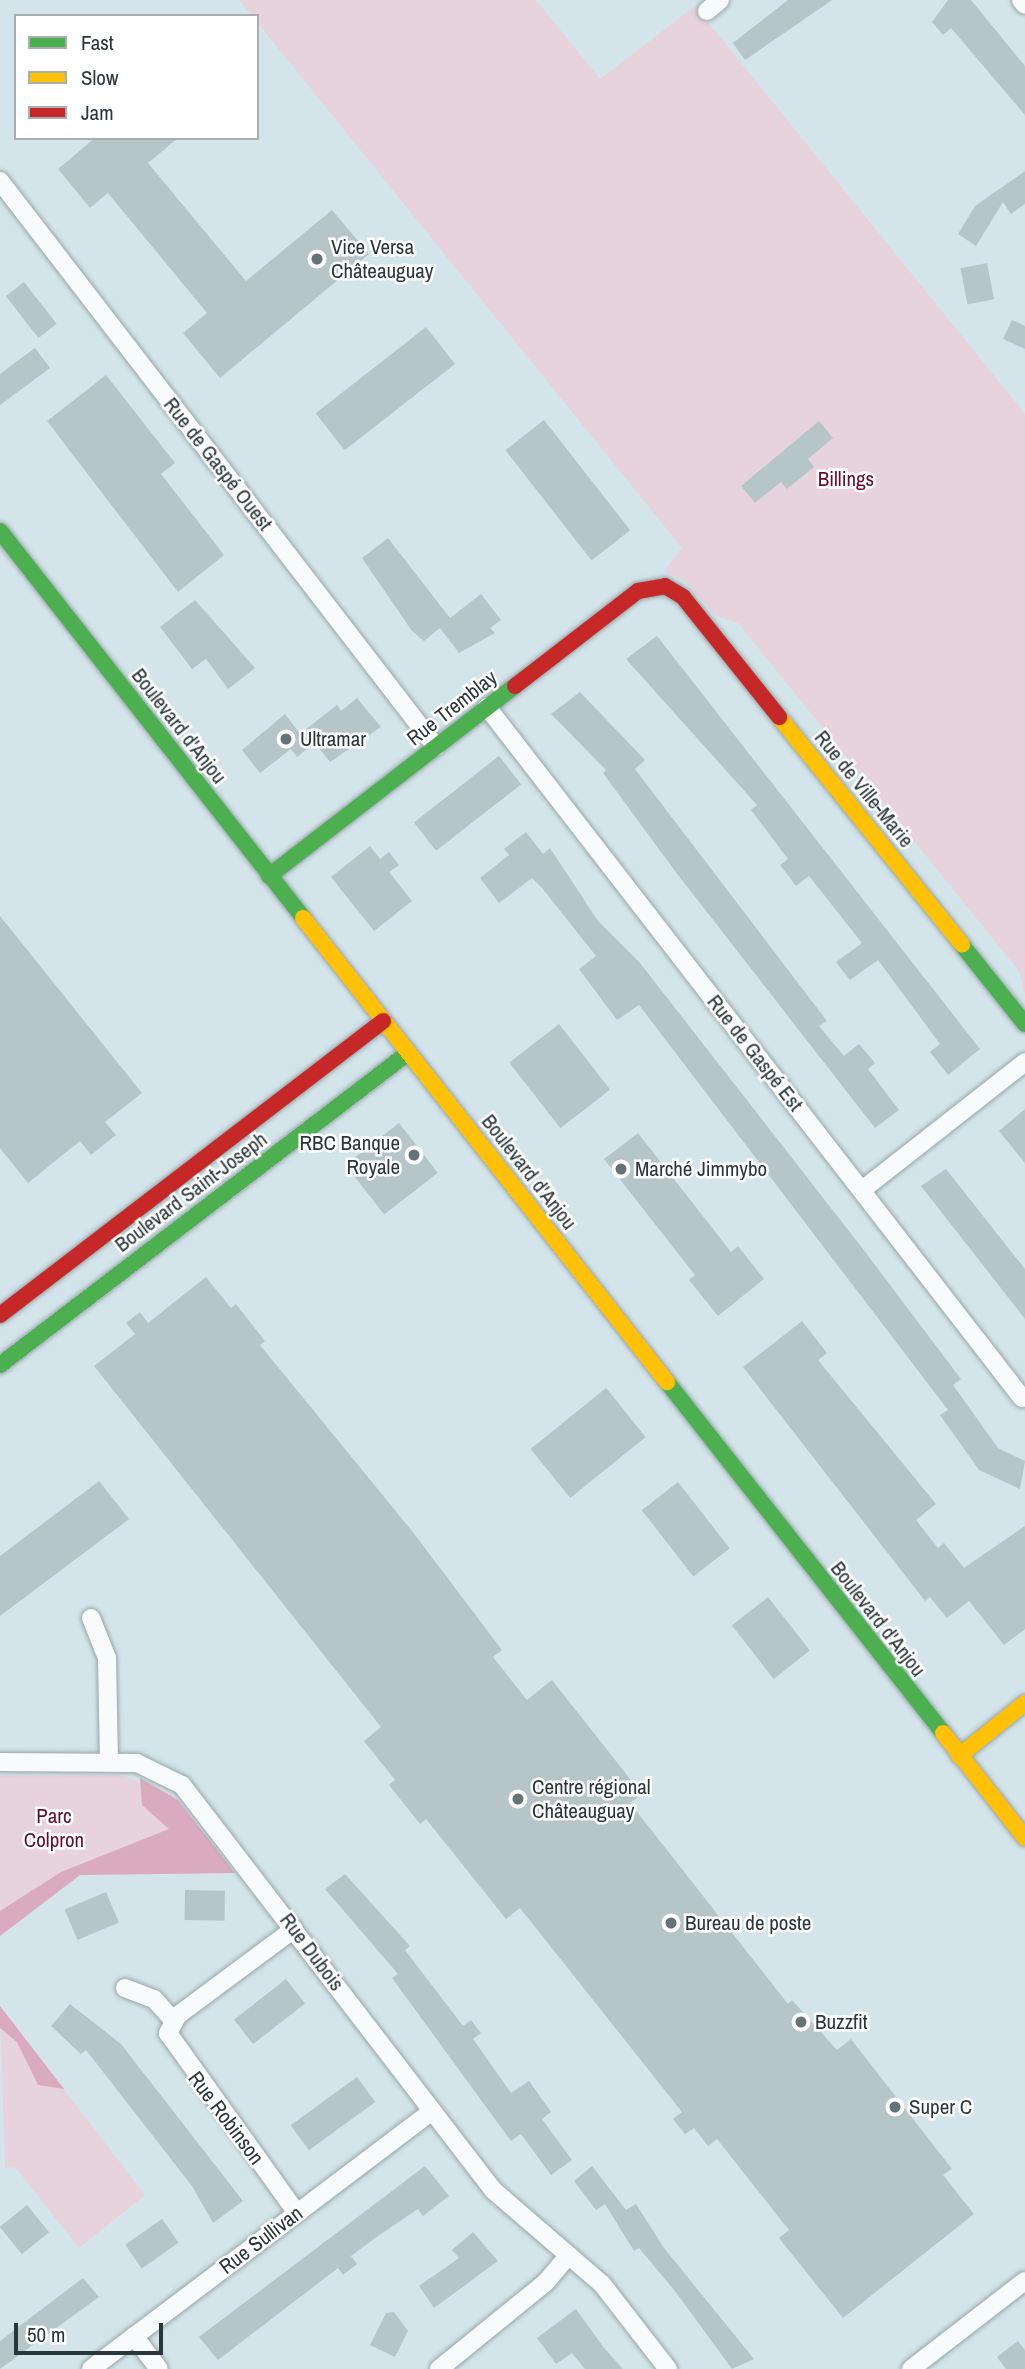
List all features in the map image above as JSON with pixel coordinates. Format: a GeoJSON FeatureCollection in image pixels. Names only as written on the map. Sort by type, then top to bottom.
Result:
{"type":"FeatureCollection","features":[{"type":"Feature","properties":{"kind":"street"},"geometry":{"type":"LineString","coordinates":[[1021,0],[1025,5]]}},
{"type":"Feature","properties":{"kind":"street","name":"Rue de Gaspé Ouest"},"geometry":{"type":"LineString","coordinates":[[0,181],[436,747]]}},
{"type":"Feature","properties":{"kind":"street","name":"Boulevard d'Anjou"},"geometry":{"type":"LineString","coordinates":[[0,531],[1025,1838]]}},
{"type":"Feature","properties":{"kind":"street","name":"Rue Tremblay"},"geometry":{"type":"LineString","coordinates":[[269,876],[638,591],[665,586]]}},
{"type":"Feature","properties":{"kind":"street","name":"Rue de Ville-Marie"},"geometry":{"type":"LineString","coordinates":[[665,586],[683,597],[1025,1024]]}},
{"type":"Feature","properties":{"kind":"street","name":"Rue de Gaspé Est"},"geometry":{"type":"LineString","coordinates":[[487,707],[1023,1398]]}},
{"type":"Feature","properties":{"kind":"street","name":"Boulevard Saint-Joseph"},"geometry":{"type":"LineString","coordinates":[[16,1322],[238,1157],[383,1021]]}},
{"type":"Feature","properties":{"kind":"street","name":"Boulevard Saint-Joseph"},"geometry":{"type":"LineString","coordinates":[[0,1365],[16,1322],[238,1157],[408,1053]]}},
{"type":"Feature","properties":{"kind":"street"},"geometry":{"type":"LineString","coordinates":[[862,1191],[1025,1062]]}},
{"type":"Feature","properties":{"kind":"street"},"geometry":{"type":"LineString","coordinates":[[91,1618],[107,1658],[108,1761]]}},
{"type":"Feature","properties":{"kind":"street"},"geometry":{"type":"LineString","coordinates":[[959,1756],[1025,1703]]}},
{"type":"Feature","properties":{"kind":"street","name":"Rue Dubois"},"geometry":{"type":"LineString","coordinates":[[0,1762],[108,1761],[149,1766],[182,1785],[500,2198],[602,2284],[668,2369]]}},
{"type":"Feature","properties":{"kind":"street"},"geometry":{"type":"LineString","coordinates":[[125,1988],[154,1999],[173,2020],[294,1929]]}},
{"type":"Feature","properties":{"kind":"street","name":"Rue Robinson"},"geometry":{"type":"LineString","coordinates":[[173,2020],[171,2045],[296,2213]]}},
{"type":"Feature","properties":{"kind":"street","name":"Rue Sullivan"},"geometry":{"type":"LineString","coordinates":[[91,2369],[432,2111]]}},
{"type":"Feature","properties":{"kind":"street"},"geometry":{"type":"LineString","coordinates":[[439,2369],[546,2282],[569,2255]]}},
{"type":"Feature","properties":{"kind":"street"},"geometry":{"type":"LineString","coordinates":[[911,2369],[1025,2281]]}},
{"type":"Feature","properties":{"kind":"street"},"geometry":{"type":"LineString","coordinates":[[134,2336],[159,2369]]}},
{"type":"Feature","properties":{"kind":"green space","name":"Billings"},"geometry":{"type":"Polygon","coordinates":[[[239,0],[536,0],[600,79],[695,6],[1025,414],[1025,996],[1019,971],[738,623],[715,615],[685,581],[664,571],[682,548],[259,25],[259,14],[250,14],[239,0]]]}},
{"type":"Feature","properties":{"kind":"green space","name":"Parc Colpron"},"geometry":{"type":"Polygon","coordinates":[[[120,1775],[171,1794],[235,1873],[80,1875],[0,1936],[0,1776],[120,1775]]]}},
{"type":"Feature","properties":{"kind":"green space"},"geometry":{"type":"Polygon","coordinates":[[[0,2006],[145,2195],[79,2248],[15,2167],[5,2168],[0,2006]]]}},
{"type":"Feature","properties":{"kind":"shaded area"},"geometry":{"type":"Polygon","coordinates":[[[140,1778],[178,1800],[235,1873],[80,1875],[0,1936],[0,1911],[61,1872],[169,1829],[142,1805],[140,1778]]]}},
{"type":"Feature","properties":{"kind":"shaded area"},"geometry":{"type":"Polygon","coordinates":[[[0,2006],[64,2089],[38,2085],[17,2042],[0,2028],[0,2006]]]}},
{"type":"Feature","properties":{"kind":"building"},"geometry":{"type":"Polygon","coordinates":[[[788,0],[832,0],[745,60],[733,43],[788,0]]]}},
{"type":"Feature","properties":{"kind":"building"},"geometry":{"type":"Polygon","coordinates":[[[948,0],[971,0],[1025,66],[1025,115],[951,28],[943,35],[932,22],[948,0]]]}},
{"type":"Feature","properties":{"kind":"building","name":"Vice Versa Châteauguay"},"geometry":{"type":"Polygon","coordinates":[[[93,140],[176,140],[148,163],[246,281],[332,210],[369,254],[220,378],[183,333],[207,313],[108,193],[90,208],[58,169],[93,140]]]}},
{"type":"Feature","properties":{"kind":"building"},"geometry":{"type":"Polygon","coordinates":[[[1025,171],[1025,204],[1011,214],[1003,202],[976,246],[958,234],[975,206],[1025,171]]]}},
{"type":"Feature","properties":{"kind":"building"},"geometry":{"type":"Polygon","coordinates":[[[987,263],[994,299],[968,304],[960,268],[987,263]]]}},
{"type":"Feature","properties":{"kind":"building"},"geometry":{"type":"Polygon","coordinates":[[[24,282],[57,324],[39,338],[6,296],[24,282]]]}},
{"type":"Feature","properties":{"kind":"building"},"geometry":{"type":"Polygon","coordinates":[[[1012,320],[1025,326],[1025,349],[1003,339],[1012,320]]]}},
{"type":"Feature","properties":{"kind":"building"},"geometry":{"type":"Polygon","coordinates":[[[426,327],[455,364],[345,450],[316,413],[426,327]]]}},
{"type":"Feature","properties":{"kind":"building"},"geometry":{"type":"Polygon","coordinates":[[[35,348],[50,368],[0,405],[0,374],[35,348]]]}},
{"type":"Feature","properties":{"kind":"building"},"geometry":{"type":"Polygon","coordinates":[[[106,375],[175,463],[161,474],[224,555],[178,592],[47,421],[106,375]]]}},
{"type":"Feature","properties":{"kind":"building"},"geometry":{"type":"Polygon","coordinates":[[[544,420],[630,530],[592,560],[505,450],[544,420]]]}},
{"type":"Feature","properties":{"kind":"building"},"geometry":{"type":"Polygon","coordinates":[[[819,421],[833,438],[808,459],[814,467],[787,489],[781,482],[755,503],[741,486],[819,421]]]}},
{"type":"Feature","properties":{"kind":"building"},"geometry":{"type":"Polygon","coordinates":[[[388,538],[450,618],[481,594],[501,620],[490,628],[495,633],[459,653],[440,628],[424,641],[412,631],[362,558],[388,538]]]}},
{"type":"Feature","properties":{"kind":"building"},"geometry":{"type":"Polygon","coordinates":[[[195,600],[255,668],[228,689],[206,659],[192,669],[160,627],[195,600]]]}},
{"type":"Feature","properties":{"kind":"building"},"geometry":{"type":"Polygon","coordinates":[[[657,636],[980,1049],[948,1075],[930,1052],[940,1044],[878,960],[850,980],[836,962],[862,943],[809,876],[796,886],[780,865],[788,859],[751,810],[757,805],[626,659],[657,636]]]}},
{"type":"Feature","properties":{"kind":"building"},"geometry":{"type":"Polygon","coordinates":[[[580,692],[645,760],[635,769],[827,1021],[819,1026],[844,1056],[859,1044],[875,1063],[868,1069],[899,1110],[875,1128],[675,871],[603,773],[606,770],[551,714],[580,692]]]}},
{"type":"Feature","properties":{"kind":"building"},"geometry":{"type":"Polygon","coordinates":[[[357,698],[381,727],[330,762],[315,743],[297,757],[291,749],[260,773],[242,750],[285,714],[300,734],[337,705],[341,711],[357,698]]]}},
{"type":"Feature","properties":{"kind":"building"},"geometry":{"type":"Polygon","coordinates":[[[499,756],[521,784],[436,851],[414,822],[499,756]]]}},
{"type":"Feature","properties":{"kind":"building"},"geometry":{"type":"Polygon","coordinates":[[[526,832],[543,854],[550,848],[598,921],[640,963],[866,1253],[961,1379],[953,1385],[998,1448],[1025,1461],[1020,1489],[979,1470],[940,1415],[948,1410],[639,1005],[617,1020],[579,969],[596,956],[542,888],[532,878],[499,903],[480,878],[509,855],[504,849],[526,832]]]}},
{"type":"Feature","properties":{"kind":"building"},"geometry":{"type":"Polygon","coordinates":[[[370,846],[380,859],[389,852],[399,865],[389,872],[412,901],[374,931],[331,877],[370,846]]]}},
{"type":"Feature","properties":{"kind":"building"},"geometry":{"type":"Polygon","coordinates":[[[0,916],[142,1093],[105,1122],[116,1135],[91,1155],[80,1141],[28,1183],[0,1148],[0,916]]]}},
{"type":"Feature","properties":{"kind":"building"},"geometry":{"type":"Polygon","coordinates":[[[559,1024],[610,1089],[560,1128],[509,1063],[559,1024]]]}},
{"type":"Feature","properties":{"kind":"building"},"geometry":{"type":"Polygon","coordinates":[[[1025,1109],[1025,1163],[999,1131],[1025,1109]]]}},
{"type":"Feature","properties":{"kind":"building"},"geometry":{"type":"Polygon","coordinates":[[[399,1123],[438,1173],[384,1215],[345,1165],[399,1123]]]}},
{"type":"Feature","properties":{"kind":"building"},"geometry":{"type":"Polygon","coordinates":[[[638,1133],[731,1252],[738,1246],[764,1279],[718,1316],[689,1280],[695,1275],[604,1159],[638,1133]]]}},
{"type":"Feature","properties":{"kind":"building"},"geometry":{"type":"Polygon","coordinates":[[[946,1169],[1025,1269],[1025,1319],[921,1186],[946,1169]]]}},
{"type":"Feature","properties":{"kind":"building","name":"Centre régional Châteauguay"},"geometry":{"type":"Polygon","coordinates":[[[206,1277],[231,1308],[236,1304],[265,1341],[260,1345],[412,1531],[502,1650],[493,1657],[527,1700],[552,1680],[642,1794],[630,1803],[788,2004],[792,2000],[837,2050],[851,2039],[952,2169],[943,2175],[974,2214],[843,2318],[779,2238],[789,2230],[717,2139],[708,2146],[694,2128],[685,2134],[673,2119],[682,2112],[520,1908],[506,1919],[426,1819],[420,1824],[389,1785],[395,1780],[364,1741],[381,1727],[94,1366],[135,1334],[126,1323],[140,1312],[148,1323],[206,1277]]]}},
{"type":"Feature","properties":{"kind":"building"},"geometry":{"type":"Polygon","coordinates":[[[802,1321],[827,1353],[818,1360],[936,1504],[916,1520],[938,1548],[944,1543],[964,1568],[1025,1526],[1025,1629],[1004,1645],[969,1601],[947,1618],[930,1597],[925,1601],[743,1367],[802,1321]]]}},
{"type":"Feature","properties":{"kind":"building"},"geometry":{"type":"Polygon","coordinates":[[[606,1388],[646,1437],[570,1498],[531,1449],[606,1388]]]}},
{"type":"Feature","properties":{"kind":"building"},"geometry":{"type":"Polygon","coordinates":[[[99,1481],[129,1519],[0,1616],[0,1556],[99,1481]]]}},
{"type":"Feature","properties":{"kind":"building"},"geometry":{"type":"Polygon","coordinates":[[[678,1482],[730,1548],[693,1577],[642,1510],[678,1482]]]}},
{"type":"Feature","properties":{"kind":"building"},"geometry":{"type":"Polygon","coordinates":[[[768,1597],[810,1651],[774,1679],[732,1625],[768,1597]]]}},
{"type":"Feature","properties":{"kind":"building"},"geometry":{"type":"Polygon","coordinates":[[[345,1874],[410,1946],[405,1950],[463,2026],[471,2020],[481,2033],[473,2039],[511,2093],[529,2081],[551,2112],[542,2119],[572,2160],[551,2175],[521,2134],[511,2141],[392,1978],[398,1974],[325,1889],[345,1874]]]}},
{"type":"Feature","properties":{"kind":"building"},"geometry":{"type":"Polygon","coordinates":[[[185,1890],[225,1891],[224,1921],[184,1920],[185,1890]]]}},
{"type":"Feature","properties":{"kind":"building"},"geometry":{"type":"Polygon","coordinates":[[[106,1892],[119,1922],[77,1940],[65,1910],[106,1892]]]}},
{"type":"Feature","properties":{"kind":"building"},"geometry":{"type":"Polygon","coordinates":[[[286,1979],[305,2003],[253,2044],[234,2020],[286,1979]]]}},
{"type":"Feature","properties":{"kind":"building"},"geometry":{"type":"Polygon","coordinates":[[[70,2004],[121,2044],[243,2201],[213,2223],[192,2186],[86,2050],[81,2054],[51,2026],[70,2004]]]}},
{"type":"Feature","properties":{"kind":"building"},"geometry":{"type":"Polygon","coordinates":[[[357,2077],[375,2102],[309,2150],[291,2125],[357,2077]]]}},
{"type":"Feature","properties":{"kind":"building"},"geometry":{"type":"Polygon","coordinates":[[[425,2166],[449,2196],[423,2216],[418,2209],[375,2238],[351,2256],[357,2264],[343,2275],[338,2268],[218,2360],[199,2337],[425,2166]]]}},
{"type":"Feature","properties":{"kind":"building"},"geometry":{"type":"Polygon","coordinates":[[[592,2166],[626,2210],[636,2204],[664,2248],[754,2359],[732,2369],[675,2291],[639,2248],[634,2251],[605,2204],[596,2210],[574,2181],[592,2166]]]}},
{"type":"Feature","properties":{"kind":"building"},"geometry":{"type":"Polygon","coordinates":[[[27,2205],[49,2232],[22,2254],[0,2227],[27,2205]]]}},
{"type":"Feature","properties":{"kind":"building"},"geometry":{"type":"Polygon","coordinates":[[[162,2219],[179,2243],[142,2269],[125,2245],[162,2219]]]}},
{"type":"Feature","properties":{"kind":"building"},"geometry":{"type":"Polygon","coordinates":[[[473,2232],[498,2261],[434,2308],[419,2286],[459,2258],[452,2250],[473,2232]]]}},
{"type":"Feature","properties":{"kind":"building"},"geometry":{"type":"Polygon","coordinates":[[[83,2278],[99,2297],[0,2369],[0,2341],[83,2278]]]}},
{"type":"Feature","properties":{"kind":"building"},"geometry":{"type":"Polygon","coordinates":[[[576,2309],[623,2369],[585,2369],[572,2353],[556,2364],[537,2338],[576,2309]]]}},
{"type":"Feature","properties":{"kind":"building"},"geometry":{"type":"Polygon","coordinates":[[[394,2312],[408,2331],[395,2357],[370,2345],[386,2313],[394,2312]]]}},
{"type":"Feature","properties":{"kind":"building"},"geometry":{"type":"Polygon","coordinates":[[[1018,2341],[1025,2350],[1025,2369],[1006,2369],[997,2357],[1018,2341]]]}},
{"type":"Feature","properties":{"kind":"traffic: fast"},"geometry":{"type":"LineString","coordinates":[[0,531],[303,918]]}},
{"type":"Feature","properties":{"kind":"traffic: fast"},"geometry":{"type":"LineString","coordinates":[[269,876],[515,686]]}},
{"type":"Feature","properties":{"kind":"traffic: fast"},"geometry":{"type":"LineString","coordinates":[[962,945],[1025,1024]]}},
{"type":"Feature","properties":{"kind":"traffic: fast"},"geometry":{"type":"LineString","coordinates":[[0,1365],[408,1053]]}},
{"type":"Feature","properties":{"kind":"traffic: fast"},"geometry":{"type":"LineString","coordinates":[[667,1382],[943,1733]]}},
{"type":"Feature","properties":{"kind":"traffic: slow"},"geometry":{"type":"LineString","coordinates":[[779,717],[962,945]]}},
{"type":"Feature","properties":{"kind":"traffic: slow"},"geometry":{"type":"LineString","coordinates":[[303,918],[667,1382]]}},
{"type":"Feature","properties":{"kind":"traffic: slow"},"geometry":{"type":"LineString","coordinates":[[959,1756],[1025,1703]]}},
{"type":"Feature","properties":{"kind":"traffic: slow"},"geometry":{"type":"LineString","coordinates":[[943,1733],[1025,1838]]}},
{"type":"Feature","properties":{"kind":"traffic: jam"},"geometry":{"type":"LineString","coordinates":[[515,686],[638,591],[665,586],[683,597],[779,717]]}},
{"type":"Feature","properties":{"kind":"traffic: jam"},"geometry":{"type":"LineString","coordinates":[[0,1315],[383,1021]]}},
{"type":"Feature","properties":{"kind":"place","name":"Vice Versa Châteauguay"},"geometry":{"type":"Point","coordinates":[317,259]}},
{"type":"Feature","properties":{"kind":"place","name":"Ultramar"},"geometry":{"type":"Point","coordinates":[286,739]}},
{"type":"Feature","properties":{"kind":"place","name":"RBC Banque Royale"},"geometry":{"type":"Point","coordinates":[414,1155]}},
{"type":"Feature","properties":{"kind":"place","name":"Marché Jimmybo"},"geometry":{"type":"Point","coordinates":[621,1169]}},
{"type":"Feature","properties":{"kind":"place","name":"Centre régional Châteauguay"},"geometry":{"type":"Point","coordinates":[518,1799]}},
{"type":"Feature","properties":{"kind":"place","name":"Bureau de poste"},"geometry":{"type":"Point","coordinates":[671,1923]}},
{"type":"Feature","properties":{"kind":"place","name":"Buzzfit"},"geometry":{"type":"Point","coordinates":[801,2022]}},
{"type":"Feature","properties":{"kind":"place","name":"Super C"},"geometry":{"type":"Point","coordinates":[895,2107]}}]}
